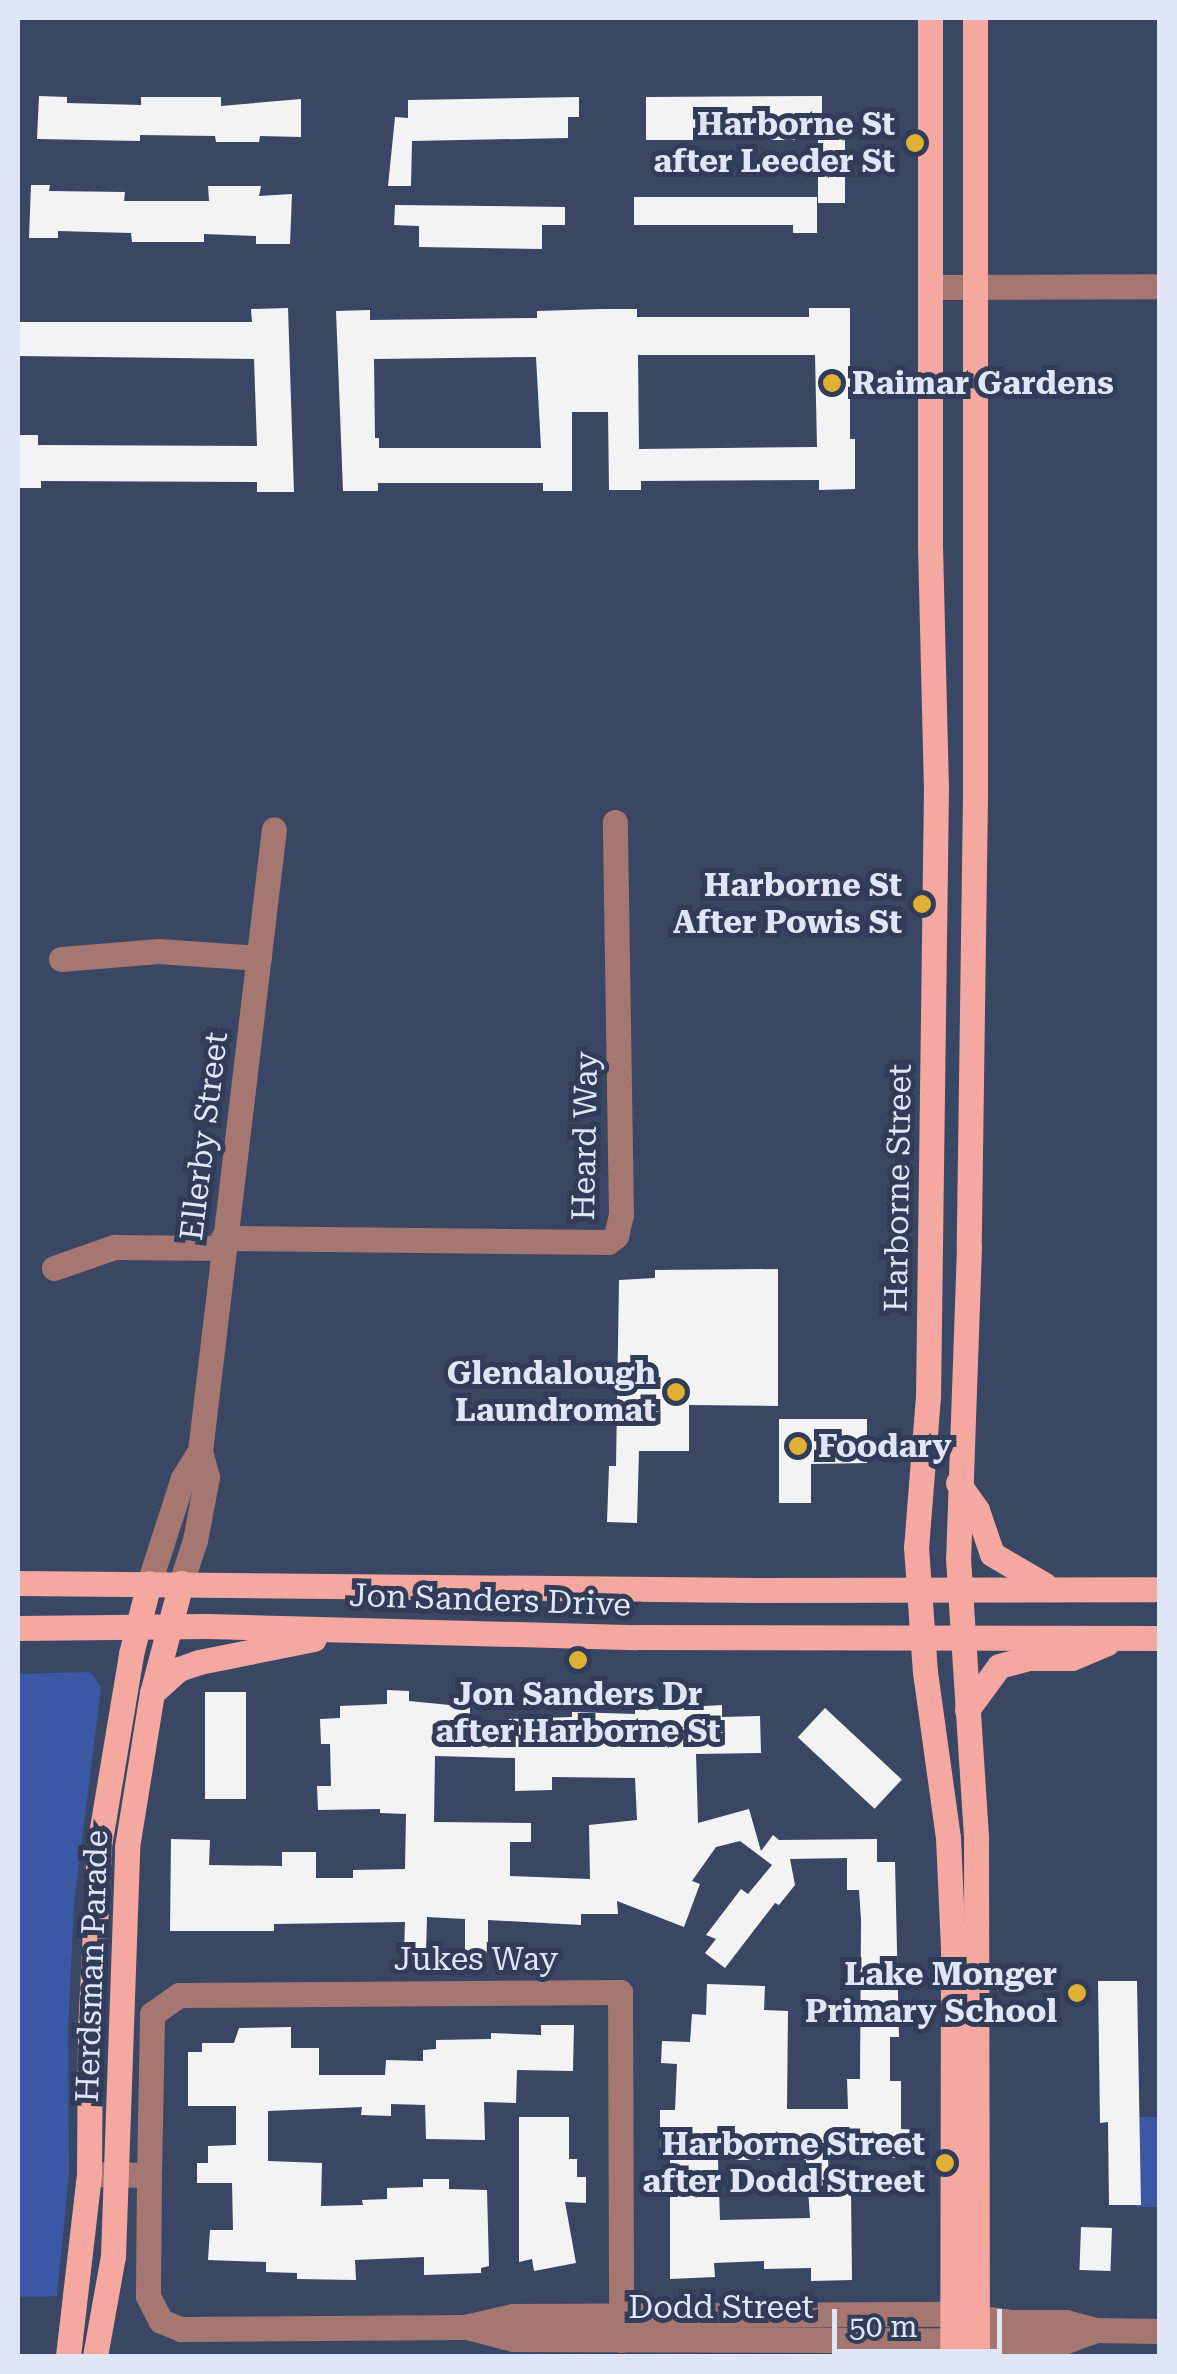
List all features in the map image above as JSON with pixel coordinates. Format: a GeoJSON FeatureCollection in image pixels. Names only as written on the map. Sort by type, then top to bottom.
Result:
{"type":"FeatureCollection","features":[{"type":"Feature","properties":{"kind":"main road","name":"Harborne Street"},"geometry":{"type":"LineString","coordinates":[[930,18],[930,544],[936,788],[928,1396],[916,1547],[948,1838],[964,2337]]}},
{"type":"Feature","properties":{"kind":"main road"},"geometry":{"type":"LineString","coordinates":[[964,2337],[976,1838],[959,1589],[958,1483],[969,1247],[975,18]]}},
{"type":"Feature","properties":{"kind":"main road"},"geometry":{"type":"LineString","coordinates":[[930,544],[975,544]]}},
{"type":"Feature","properties":{"kind":"main road"},"geometry":{"type":"LineString","coordinates":[[958,1483],[977,1510],[992,1554],[1022,1576],[1054,1589]]}},
{"type":"Feature","properties":{"kind":"main road","name":"Jon Sanders Drive"},"geometry":{"type":"LineString","coordinates":[[18,1583],[1160,1589]]}},
{"type":"Feature","properties":{"kind":"main road","name":"Herdsman Parade"},"geometry":{"type":"LineString","coordinates":[[68,2356],[89,2174],[90,2031],[100,1846],[136,1627],[150,1583]]}},
{"type":"Feature","properties":{"kind":"main road","name":"Herdsman Parade"},"geometry":{"type":"LineString","coordinates":[[95,2356],[108,2296],[118,2175],[125,1866],[134,1786],[152,1693],[181,1583]]}},
{"type":"Feature","properties":{"kind":"main road","name":"Jon Sanders Drive"},"geometry":{"type":"LineString","coordinates":[[18,1628],[168,1626],[1160,1638]]}},
{"type":"Feature","properties":{"kind":"main road"},"geometry":{"type":"LineString","coordinates":[[152,1693],[179,1669],[199,1662],[364,1629]]}},
{"type":"Feature","properties":{"kind":"main road"},"geometry":{"type":"LineString","coordinates":[[967,1710],[1000,1666],[1029,1658],[1072,1658],[1121,1638]]}},
{"type":"Feature","properties":{"kind":"street"},"geometry":{"type":"LineString","coordinates":[[930,288],[1160,286]]}},
{"type":"Feature","properties":{"kind":"street","name":"Heard Way"},"geometry":{"type":"LineString","coordinates":[[223,1243],[608,1242],[616,1236],[621,1215],[615,822]]}},
{"type":"Feature","properties":{"kind":"street","name":"Ellerby Street"},"geometry":{"type":"LineString","coordinates":[[181,1583],[208,1477],[200,1451],[274,830]]}},
{"type":"Feature","properties":{"kind":"street"},"geometry":{"type":"LineString","coordinates":[[61,958],[159,951],[259,958]]}},
{"type":"Feature","properties":{"kind":"street"},"geometry":{"type":"LineString","coordinates":[[54,1268],[114,1247],[223,1243]]}},
{"type":"Feature","properties":{"kind":"street","name":"Ellerby Street"},"geometry":{"type":"LineString","coordinates":[[150,1583],[183,1478],[200,1451]]}},
{"type":"Feature","properties":{"kind":"street","name":"Jukes Way"},"geometry":{"type":"LineString","coordinates":[[149,2175],[152,2014],[179,1995],[620,1992],[609,2334]]}},
{"type":"Feature","properties":{"kind":"street"},"geometry":{"type":"LineString","coordinates":[[89,2174],[149,2175]]}},
{"type":"Feature","properties":{"kind":"street","name":"Dodd Street"},"geometry":{"type":"LineString","coordinates":[[149,2175],[148,2296],[161,2321],[202,2330],[465,2327],[513,2339],[609,2334],[964,2337],[1066,2322],[1096,2330],[1160,2331]]}},
{"type":"Feature","properties":{"kind":"shaded area"},"geometry":{"type":"Polygon","coordinates":[[[90,1672],[101,1687],[74,1904],[68,2031],[69,2174],[57,2296],[18,2297],[18,1674],[90,1672]]]}},
{"type":"Feature","properties":{"kind":"shaded area"},"geometry":{"type":"Polygon","coordinates":[[[1136,2117],[1159,2117],[1159,2207],[1136,2207],[1136,2117]]]}},
{"type":"Feature","properties":{"kind":"building"},"geometry":{"type":"Polygon","coordinates":[[[39,96],[67,97],[67,103],[141,105],[141,97],[221,97],[221,106],[301,99],[301,137],[260,136],[259,142],[216,142],[215,136],[140,135],[140,141],[37,139],[39,96]]]}},
{"type":"Feature","properties":{"kind":"building"},"geometry":{"type":"Polygon","coordinates":[[[822,96],[822,133],[845,133],[845,203],[818,203],[818,140],[646,140],[646,97],[822,96]]]}},
{"type":"Feature","properties":{"kind":"building"},"geometry":{"type":"Polygon","coordinates":[[[579,97],[579,117],[568,117],[568,138],[412,141],[411,186],[388,186],[395,117],[408,118],[408,100],[579,97]]]}},
{"type":"Feature","properties":{"kind":"building"},"geometry":{"type":"Polygon","coordinates":[[[31,185],[50,185],[49,191],[125,192],[124,201],[209,201],[208,186],[261,186],[259,196],[292,194],[290,244],[256,244],[256,236],[204,234],[204,242],[132,242],[131,233],[58,231],[58,238],[29,238],[31,185]]]}},
{"type":"Feature","properties":{"kind":"building"},"geometry":{"type":"Polygon","coordinates":[[[634,197],[817,197],[817,233],[793,233],[793,225],[634,225],[634,197]]]}},
{"type":"Feature","properties":{"kind":"building"},"geometry":{"type":"Polygon","coordinates":[[[395,205],[565,207],[565,225],[542,225],[542,249],[419,247],[419,226],[394,225],[395,205]]]}},
{"type":"Feature","properties":{"kind":"building"},"geometry":{"type":"Polygon","coordinates":[[[288,308],[294,492],[257,492],[257,482],[41,481],[41,488],[18,488],[18,435],[38,435],[38,445],[257,446],[254,359],[18,356],[18,322],[252,322],[251,309],[288,308]]]}},
{"type":"Feature","properties":{"kind":"building"},"geometry":{"type":"Polygon","coordinates":[[[809,308],[850,308],[850,439],[855,439],[855,489],[819,490],[819,480],[641,481],[641,490],[609,490],[608,412],[572,412],[572,491],[543,491],[543,483],[378,483],[378,491],[343,491],[336,311],[370,310],[370,320],[537,318],[537,311],[603,309],[637,309],[637,317],[809,317],[809,308]],[[638,355],[639,449],[817,447],[815,355],[638,355]],[[536,357],[374,359],[375,438],[379,438],[379,448],[541,448],[536,357]]]}},
{"type":"Feature","properties":{"kind":"building"},"geometry":{"type":"Polygon","coordinates":[[[778,1269],[778,1406],[689,1405],[689,1451],[639,1451],[637,1523],[607,1522],[609,1466],[616,1466],[619,1280],[655,1278],[655,1270],[778,1269]]]}},
{"type":"Feature","properties":{"kind":"building"},"geometry":{"type":"Polygon","coordinates":[[[779,1419],[867,1419],[867,1463],[811,1464],[811,1503],[779,1503],[779,1419]]]}},
{"type":"Feature","properties":{"kind":"building"},"geometry":{"type":"Polygon","coordinates":[[[387,1690],[409,1691],[409,1701],[470,1707],[470,1722],[509,1724],[509,1719],[572,1717],[572,1712],[635,1714],[635,1710],[722,1705],[722,1717],[760,1716],[761,1753],[696,1754],[698,1823],[749,1809],[761,1851],[773,1835],[779,1840],[877,1839],[877,1862],[895,1862],[899,2037],[890,2037],[890,2081],[901,2081],[901,2129],[922,2130],[921,2151],[898,2150],[898,2158],[828,2155],[829,2191],[851,2191],[852,2280],[811,2281],[811,2268],[764,2269],[764,2261],[714,2263],[715,2277],[670,2279],[670,2160],[660,2160],[660,2110],[675,2110],[677,2064],[661,2063],[662,2041],[690,2042],[692,2014],[706,2015],[707,1984],[765,1986],[764,2010],[788,2011],[787,2109],[848,2109],[847,2079],[860,2079],[861,1920],[859,1890],[847,1890],[847,1858],[790,1859],[795,1885],[779,1905],[775,1903],[725,1968],[705,1953],[716,1939],[706,1935],[741,1889],[748,1894],[772,1865],[740,1841],[716,1847],[692,1881],[700,1884],[684,1927],[617,1901],[618,1914],[581,1914],[581,1925],[488,1920],[488,1953],[465,1954],[465,1919],[427,1917],[426,1951],[404,1951],[405,1922],[274,1924],[274,1931],[170,1931],[171,1839],[210,1840],[209,1865],[282,1866],[282,1852],[316,1852],[316,1878],[353,1878],[353,1870],[405,1869],[406,1814],[380,1813],[380,1809],[318,1810],[317,1786],[331,1786],[330,1744],[321,1744],[320,1719],[340,1718],[340,1706],[387,1704],[387,1690]],[[435,1756],[434,1822],[531,1823],[531,1842],[510,1842],[510,1876],[590,1879],[589,1825],[637,1820],[635,1778],[552,1777],[552,1790],[515,1791],[515,1758],[435,1756]],[[718,2160],[720,2220],[810,2218],[806,2160],[718,2160]]]}},
{"type":"Feature","properties":{"kind":"building"},"geometry":{"type":"Polygon","coordinates":[[[205,1692],[246,1692],[246,1799],[205,1799],[205,1692]]]}},
{"type":"Feature","properties":{"kind":"building"},"geometry":{"type":"Polygon","coordinates":[[[825,1708],[902,1780],[875,1809],[798,1737],[825,1708]]]}},
{"type":"Feature","properties":{"kind":"building"},"geometry":{"type":"Polygon","coordinates":[[[1098,1981],[1137,1981],[1141,2205],[1109,2205],[1108,2122],[1100,2123],[1098,1981]]]}},
{"type":"Feature","properties":{"kind":"building"},"geometry":{"type":"Polygon","coordinates":[[[541,2025],[574,2025],[573,2071],[517,2070],[516,2103],[484,2102],[485,2140],[426,2139],[425,2105],[391,2104],[391,2116],[361,2115],[362,2107],[268,2111],[268,2161],[322,2163],[321,2206],[363,2205],[362,2200],[387,2199],[387,2188],[423,2187],[423,2179],[449,2179],[449,2189],[487,2190],[489,2266],[481,2268],[481,2273],[424,2275],[424,2257],[355,2260],[356,2280],[297,2279],[297,2273],[266,2272],[266,2262],[208,2260],[210,2230],[233,2230],[232,2183],[197,2183],[197,2163],[208,2163],[208,2146],[236,2145],[236,2106],[188,2106],[188,2052],[202,2052],[202,2043],[234,2043],[239,2028],[291,2027],[291,2048],[319,2048],[319,2075],[385,2075],[386,2060],[423,2061],[423,2050],[436,2049],[436,2040],[491,2039],[491,2033],[541,2035],[541,2025]]]}},
{"type":"Feature","properties":{"kind":"building"},"geometry":{"type":"Polygon","coordinates":[[[519,2117],[569,2117],[569,2159],[577,2159],[577,2177],[586,2177],[586,2203],[565,2202],[576,2263],[534,2271],[532,2259],[519,2262],[519,2117]]]}},
{"type":"Feature","properties":{"kind":"building"},"geometry":{"type":"Polygon","coordinates":[[[1081,2227],[1112,2228],[1110,2271],[1079,2270],[1081,2227]]]}},
{"type":"Feature","properties":{"kind":"place","name":"Harborne St after Leeder St"},"geometry":{"type":"Point","coordinates":[915,143]}},
{"type":"Feature","properties":{"kind":"place","name":"Raimar Gardens"},"geometry":{"type":"Point","coordinates":[832,383]}},
{"type":"Feature","properties":{"kind":"place","name":"Harborne St After Powis St"},"geometry":{"type":"Point","coordinates":[922,904]}},
{"type":"Feature","properties":{"kind":"place","name":"Glendalough Laundromat"},"geometry":{"type":"Point","coordinates":[676,1392]}},
{"type":"Feature","properties":{"kind":"place","name":"Foodary"},"geometry":{"type":"Point","coordinates":[798,1446]}},
{"type":"Feature","properties":{"kind":"place","name":"Jon Sanders Dr after Harborne St"},"geometry":{"type":"Point","coordinates":[578,1660]}},
{"type":"Feature","properties":{"kind":"place","name":"Lake Monger Primary School"},"geometry":{"type":"Point","coordinates":[1077,1993]}},
{"type":"Feature","properties":{"kind":"place","name":"Harborne Street after Dodd Street"},"geometry":{"type":"Point","coordinates":[945,2163]}}]}
